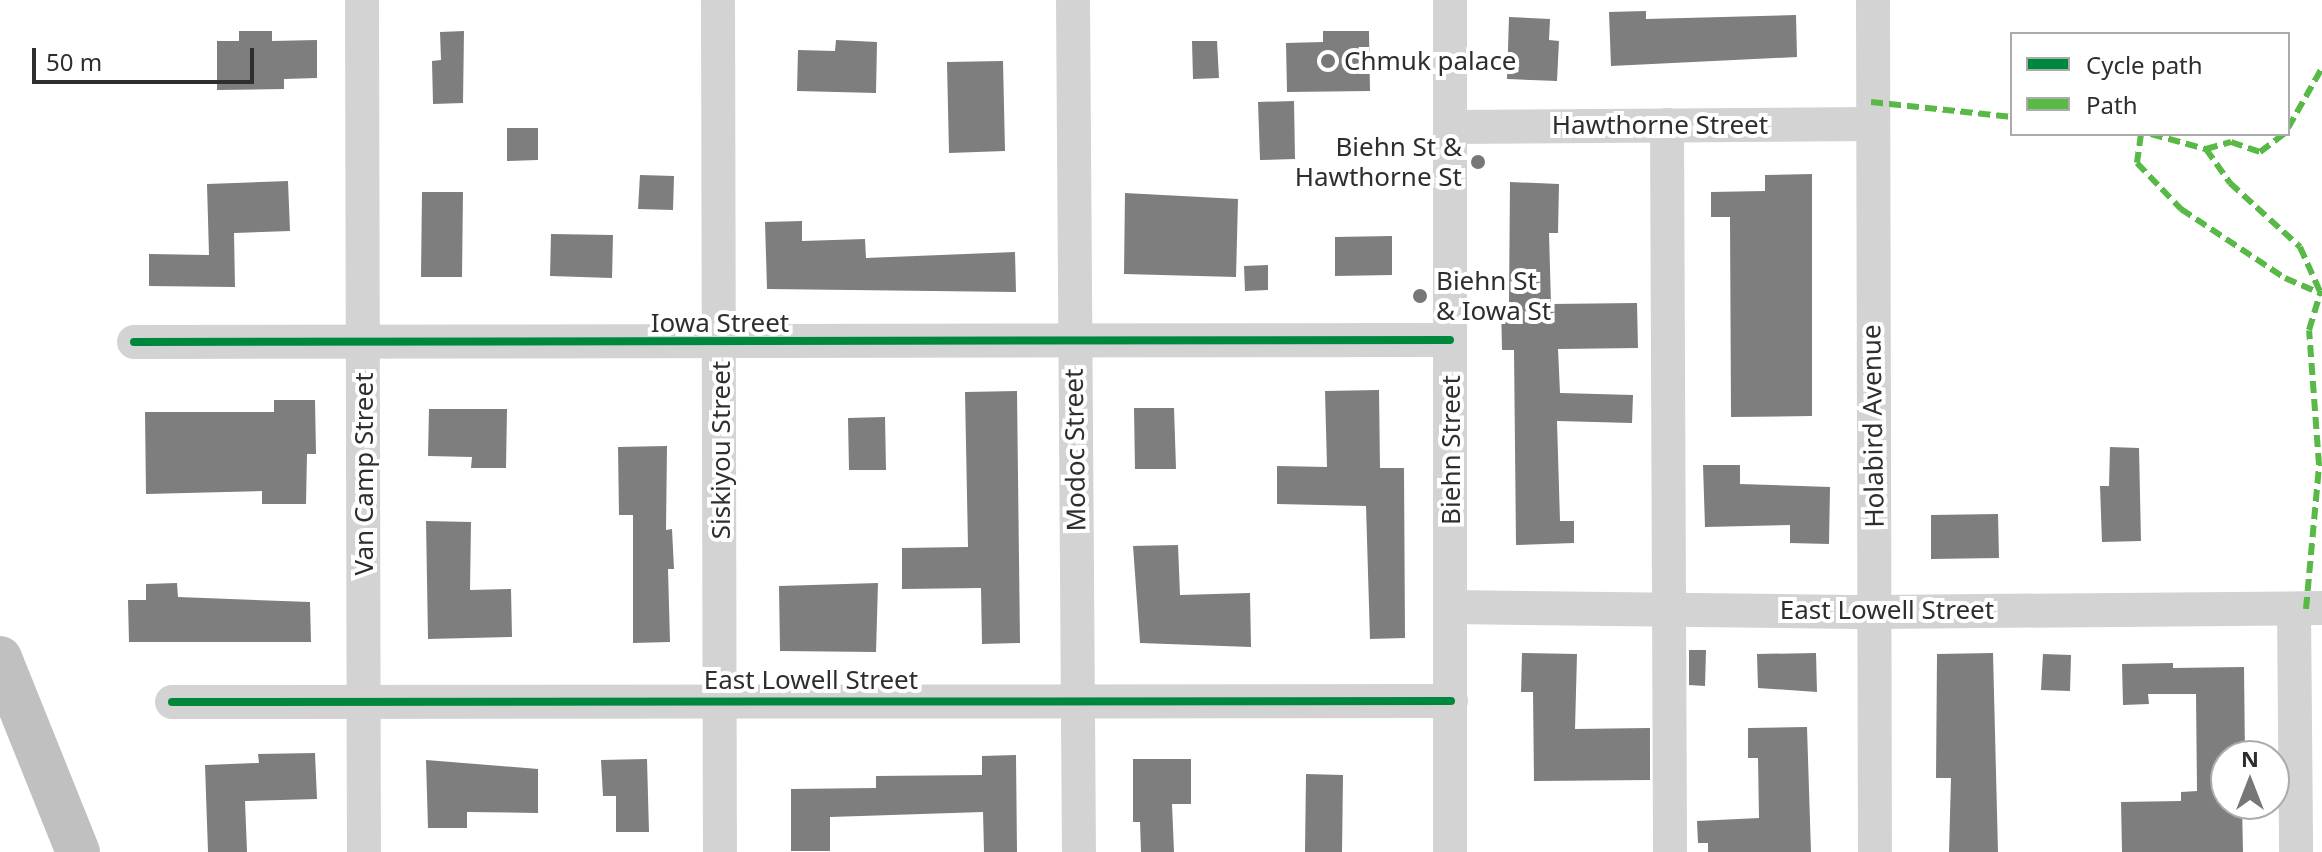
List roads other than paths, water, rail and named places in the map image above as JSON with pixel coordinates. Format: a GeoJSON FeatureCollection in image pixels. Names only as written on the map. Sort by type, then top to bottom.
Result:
{"type":"FeatureCollection","features":[{"type":"Feature","properties":{"kind":"highway"},"geometry":{"type":"LineString","coordinates":[[0,658],[78,852]]}},
{"type":"Feature","properties":{"kind":"street","name":"Van Camp Street"},"geometry":{"type":"LineString","coordinates":[[362,0],[364,852]]}},
{"type":"Feature","properties":{"kind":"street","name":"Siskiyou Street"},"geometry":{"type":"LineString","coordinates":[[718,0],[722,344],[720,852]]}},
{"type":"Feature","properties":{"kind":"street","name":"Modoc Street"},"geometry":{"type":"LineString","coordinates":[[1073,0],[1079,852]]}},
{"type":"Feature","properties":{"kind":"street","name":"Biehn Street"},"geometry":{"type":"LineString","coordinates":[[1450,0],[1450,852]]}},
{"type":"Feature","properties":{"kind":"street","name":"Holabird Avenue"},"geometry":{"type":"LineString","coordinates":[[1873,0],[1870,124],[1875,852]]}},
{"type":"Feature","properties":{"kind":"street","name":"Hawthorne Street"},"geometry":{"type":"LineString","coordinates":[[1450,127],[1870,124]]}},
{"type":"Feature","properties":{"kind":"street"},"geometry":{"type":"LineString","coordinates":[[1667,125],[1670,852]]}},
{"type":"Feature","properties":{"kind":"street","name":"Iowa Street"},"geometry":{"type":"LineString","coordinates":[[134,342],[722,344],[1450,340]]}},
{"type":"Feature","properties":{"kind":"street","name":"East Lowell Street"},"geometry":{"type":"LineString","coordinates":[[1451,607],[1669,607],[1875,612],[2308,609]]}},
{"type":"Feature","properties":{"kind":"street"},"geometry":{"type":"LineString","coordinates":[[2296,852],[2308,609]]}},
{"type":"Feature","properties":{"kind":"street","name":"East Lowell Street"},"geometry":{"type":"LineString","coordinates":[[172,702],[719,699],[1451,701]]}},
{"type":"Feature","properties":{"kind":"place","name":"Chmuk palace"},"geometry":{"type":"Point","coordinates":[1328,61]}},
{"type":"Feature","properties":{"kind":"place","name":"Biehn St & Hawthorne St"},"geometry":{"type":"Point","coordinates":[1478,162]}},
{"type":"Feature","properties":{"kind":"place","name":"Biehn St & Iowa St"},"geometry":{"type":"Point","coordinates":[1420,296]}}]}
